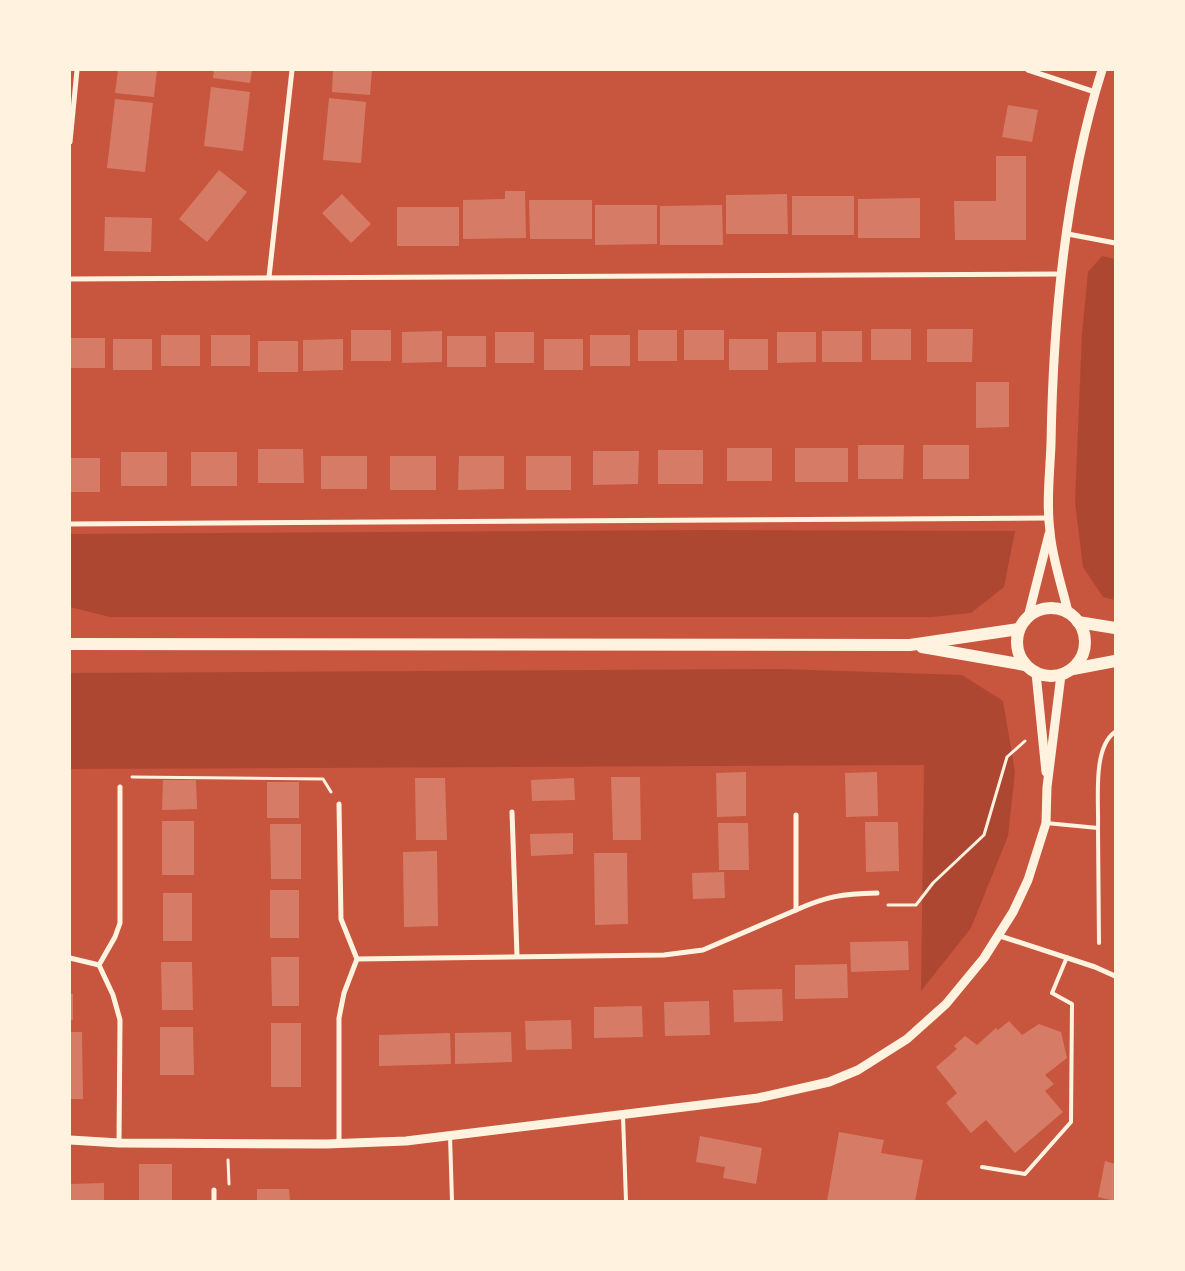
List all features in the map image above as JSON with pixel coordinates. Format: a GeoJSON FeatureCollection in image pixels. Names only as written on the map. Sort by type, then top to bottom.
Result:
{"type":"FeatureCollection","features":[{"type":"Feature","properties":{"kind":"main road"},"geometry":{"type":"LineString","coordinates":[[1030,669],[1019,654],[1016,641],[1019,629],[1028,617],[1040,610],[1054,608],[1068,612],[1078,622],[1084,633],[1085,646],[1081,659],[1072,669]]}},
{"type":"Feature","properties":{"kind":"main road"},"geometry":{"type":"LineString","coordinates":[[1078,622],[1115,628]]}},
{"type":"Feature","properties":{"kind":"main road"},"geometry":{"type":"LineString","coordinates":[[70,644],[910,645],[1019,629]]}},
{"type":"Feature","properties":{"kind":"main road"},"geometry":{"type":"LineString","coordinates":[[910,645],[1030,669],[1048,676],[1061,675],[1072,669],[1115,661]]}},
{"type":"Feature","properties":{"kind":"street"},"geometry":{"type":"LineString","coordinates":[[70,142],[77,70]]}},
{"type":"Feature","properties":{"kind":"street"},"geometry":{"type":"LineString","coordinates":[[269,277],[292,70]]}},
{"type":"Feature","properties":{"kind":"street"},"geometry":{"type":"LineString","coordinates":[[1028,70],[1095,92]]}},
{"type":"Feature","properties":{"kind":"street"},"geometry":{"type":"LineString","coordinates":[[1068,612],[1050,531],[1053,376],[1063,274],[1076,178],[1095,92],[1102,70]]}},
{"type":"Feature","properties":{"kind":"street"},"geometry":{"type":"LineString","coordinates":[[1068,234],[1115,243]]}},
{"type":"Feature","properties":{"kind":"street"},"geometry":{"type":"LineString","coordinates":[[70,279],[1063,274]]}},
{"type":"Feature","properties":{"kind":"street"},"geometry":{"type":"LineString","coordinates":[[70,524],[1050,518]]}},
{"type":"Feature","properties":{"kind":"street"},"geometry":{"type":"LineString","coordinates":[[1028,617],[1050,531]]}},
{"type":"Feature","properties":{"kind":"street"},"geometry":{"type":"LineString","coordinates":[[1030,669],[1041,728],[1047,787]]}},
{"type":"Feature","properties":{"kind":"street"},"geometry":{"type":"LineString","coordinates":[[70,1140],[119,1144],[339,1144],[450,1136],[623,1115],[798,1090],[858,1070],[907,1039],[927,1022],[968,980],[1000,936],[1028,880],[1046,823],[1047,787],[1061,675]]}},
{"type":"Feature","properties":{"kind":"street"},"geometry":{"type":"LineString","coordinates":[[99,965],[115,937],[120,923],[120,787]]}},
{"type":"Feature","properties":{"kind":"street"},"geometry":{"type":"LineString","coordinates":[[339,804],[341,919],[357,959],[344,993],[340,1013],[339,1144]]}},
{"type":"Feature","properties":{"kind":"street"},"geometry":{"type":"LineString","coordinates":[[512,812],[517,956]]}},
{"type":"Feature","properties":{"kind":"street"},"geometry":{"type":"LineString","coordinates":[[796,815],[796,910]]}},
{"type":"Feature","properties":{"kind":"street"},"geometry":{"type":"LineString","coordinates":[[357,959],[691,954],[723,943],[822,898],[840,894],[877,893]]}},
{"type":"Feature","properties":{"kind":"street"},"geometry":{"type":"LineString","coordinates":[[1000,936],[1067,957],[1115,976]]}},
{"type":"Feature","properties":{"kind":"street"},"geometry":{"type":"LineString","coordinates":[[70,958],[99,965]]}},
{"type":"Feature","properties":{"kind":"street"},"geometry":{"type":"LineString","coordinates":[[99,965],[113,995],[120,1020],[119,1144]]}},
{"type":"Feature","properties":{"kind":"street"},"geometry":{"type":"LineString","coordinates":[[214,1190],[214,1201]]}},
{"type":"Feature","properties":{"kind":"lane"},"geometry":{"type":"LineString","coordinates":[[1099,943],[1098,828],[1100,757],[1106,740],[1115,732]]}},
{"type":"Feature","properties":{"kind":"lane"},"geometry":{"type":"LineString","coordinates":[[1046,823],[1098,828]]}},
{"type":"Feature","properties":{"kind":"lane"},"geometry":{"type":"LineString","coordinates":[[982,1167],[1025,1174],[1071,1122],[1072,1004],[1052,993],[1067,957]]}},
{"type":"Feature","properties":{"kind":"lane"},"geometry":{"type":"LineString","coordinates":[[623,1115],[626,1201]]}},
{"type":"Feature","properties":{"kind":"lane"},"geometry":{"type":"LineString","coordinates":[[450,1136],[452,1201]]}},
{"type":"Feature","properties":{"kind":"path"},"geometry":{"type":"LineString","coordinates":[[877,893],[884,906],[916,905],[933,883],[984,835],[1007,757],[1041,728]]}},
{"type":"Feature","properties":{"kind":"path"},"geometry":{"type":"LineString","coordinates":[[120,787],[131,777],[323,779],[339,804]]}},
{"type":"Feature","properties":{"kind":"path"},"geometry":{"type":"LineString","coordinates":[[228,1143],[229,1190]]}},
{"type":"Feature","properties":{"kind":"shaded area"},"geometry":{"type":"Polygon","coordinates":[[[1102,256],[1115,259],[1115,600],[1103,597],[1083,567],[1075,502],[1082,334],[1088,272],[1102,256]]]}},
{"type":"Feature","properties":{"kind":"shaded area"},"geometry":{"type":"Polygon","coordinates":[[[710,530],[1015,531],[1004,587],[971,613],[932,617],[110,617],[70,607],[70,534],[710,530]]]}},
{"type":"Feature","properties":{"kind":"shaded area"},"geometry":{"type":"Polygon","coordinates":[[[782,669],[962,675],[1003,701],[1015,772],[1008,836],[971,928],[921,991],[924,765],[70,769],[70,673],[782,669]]]}},
{"type":"Feature","properties":{"kind":"building"},"geometry":{"type":"Polygon","coordinates":[[[118,70],[157,70],[154,97],[115,93],[118,70]]]}},
{"type":"Feature","properties":{"kind":"building"},"geometry":{"type":"Polygon","coordinates":[[[214,70],[252,70],[250,83],[213,78],[214,70]]]}},
{"type":"Feature","properties":{"kind":"building"},"geometry":{"type":"Polygon","coordinates":[[[333,70],[372,70],[370,95],[332,92],[333,70]]]}},
{"type":"Feature","properties":{"kind":"building"},"geometry":{"type":"Polygon","coordinates":[[[211,87],[250,92],[243,151],[204,146],[211,87]]]}},
{"type":"Feature","properties":{"kind":"building"},"geometry":{"type":"Polygon","coordinates":[[[329,98],[366,102],[361,163],[323,160],[329,98]]]}},
{"type":"Feature","properties":{"kind":"building"},"geometry":{"type":"Polygon","coordinates":[[[115,99],[153,103],[145,172],[107,168],[115,99]]]}},
{"type":"Feature","properties":{"kind":"building"},"geometry":{"type":"Polygon","coordinates":[[[1008,105],[1038,110],[1032,142],[1002,137],[1008,105]]]}},
{"type":"Feature","properties":{"kind":"building"},"geometry":{"type":"Polygon","coordinates":[[[996,156],[1026,156],[1026,240],[955,240],[954,201],[996,201],[996,156]]]}},
{"type":"Feature","properties":{"kind":"building"},"geometry":{"type":"Polygon","coordinates":[[[219,170],[247,192],[207,242],[179,219],[219,170]]]}},
{"type":"Feature","properties":{"kind":"building"},"geometry":{"type":"Polygon","coordinates":[[[505,191],[525,191],[526,238],[463,239],[463,200],[505,199],[505,191]]]}},
{"type":"Feature","properties":{"kind":"building"},"geometry":{"type":"Polygon","coordinates":[[[342,194],[371,224],[351,243],[322,213],[342,194]]]}},
{"type":"Feature","properties":{"kind":"building"},"geometry":{"type":"Polygon","coordinates":[[[787,194],[788,234],[726,234],[726,195],[787,194]]]}},
{"type":"Feature","properties":{"kind":"building"},"geometry":{"type":"Polygon","coordinates":[[[792,196],[854,196],[854,235],[792,235],[792,196]]]}},
{"type":"Feature","properties":{"kind":"building"},"geometry":{"type":"Polygon","coordinates":[[[920,198],[920,238],[858,238],[858,199],[920,198]]]}},
{"type":"Feature","properties":{"kind":"building"},"geometry":{"type":"Polygon","coordinates":[[[529,200],[592,200],[592,239],[530,239],[529,200]]]}},
{"type":"Feature","properties":{"kind":"building"},"geometry":{"type":"Polygon","coordinates":[[[595,205],[657,205],[657,244],[595,245],[595,205]]]}},
{"type":"Feature","properties":{"kind":"building"},"geometry":{"type":"Polygon","coordinates":[[[722,205],[723,245],[660,245],[660,206],[722,205]]]}},
{"type":"Feature","properties":{"kind":"building"},"geometry":{"type":"Polygon","coordinates":[[[397,207],[459,207],[459,246],[397,246],[397,207]]]}},
{"type":"Feature","properties":{"kind":"building"},"geometry":{"type":"Polygon","coordinates":[[[105,217],[152,218],[151,252],[104,251],[105,217]]]}},
{"type":"Feature","properties":{"kind":"building"},"geometry":{"type":"Polygon","coordinates":[[[871,329],[911,329],[911,360],[871,360],[871,329]]]}},
{"type":"Feature","properties":{"kind":"building"},"geometry":{"type":"Polygon","coordinates":[[[927,329],[973,329],[972,362],[927,362],[927,329]]]}},
{"type":"Feature","properties":{"kind":"building"},"geometry":{"type":"Polygon","coordinates":[[[351,330],[391,330],[391,361],[351,361],[351,330]]]}},
{"type":"Feature","properties":{"kind":"building"},"geometry":{"type":"Polygon","coordinates":[[[638,330],[677,330],[677,361],[638,361],[638,330]]]}},
{"type":"Feature","properties":{"kind":"building"},"geometry":{"type":"Polygon","coordinates":[[[684,330],[724,330],[724,360],[684,360],[684,330]]]}},
{"type":"Feature","properties":{"kind":"building"},"geometry":{"type":"Polygon","coordinates":[[[442,331],[442,362],[402,363],[402,332],[442,331]]]}},
{"type":"Feature","properties":{"kind":"building"},"geometry":{"type":"Polygon","coordinates":[[[822,331],[862,331],[862,362],[822,362],[822,331]]]}},
{"type":"Feature","properties":{"kind":"building"},"geometry":{"type":"Polygon","coordinates":[[[495,332],[534,332],[534,363],[495,363],[495,332]]]}},
{"type":"Feature","properties":{"kind":"building"},"geometry":{"type":"Polygon","coordinates":[[[777,332],[816,332],[816,362],[777,363],[777,332]]]}},
{"type":"Feature","properties":{"kind":"building"},"geometry":{"type":"Polygon","coordinates":[[[161,335],[200,335],[200,366],[161,366],[161,335]]]}},
{"type":"Feature","properties":{"kind":"building"},"geometry":{"type":"Polygon","coordinates":[[[211,335],[250,335],[250,366],[211,366],[211,335]]]}},
{"type":"Feature","properties":{"kind":"building"},"geometry":{"type":"Polygon","coordinates":[[[590,335],[630,335],[630,366],[590,366],[590,335]]]}},
{"type":"Feature","properties":{"kind":"building"},"geometry":{"type":"Polygon","coordinates":[[[447,336],[486,336],[486,367],[447,367],[447,336]]]}},
{"type":"Feature","properties":{"kind":"building"},"geometry":{"type":"Polygon","coordinates":[[[70,338],[105,338],[105,368],[70,368],[70,338]]]}},
{"type":"Feature","properties":{"kind":"building"},"geometry":{"type":"Polygon","coordinates":[[[113,339],[152,339],[152,370],[113,370],[113,339]]]}},
{"type":"Feature","properties":{"kind":"building"},"geometry":{"type":"Polygon","coordinates":[[[343,339],[343,370],[303,371],[303,340],[343,339]]]}},
{"type":"Feature","properties":{"kind":"building"},"geometry":{"type":"Polygon","coordinates":[[[544,339],[583,339],[583,370],[544,370],[544,339]]]}},
{"type":"Feature","properties":{"kind":"building"},"geometry":{"type":"Polygon","coordinates":[[[729,339],[768,339],[768,370],[729,370],[729,339]]]}},
{"type":"Feature","properties":{"kind":"building"},"geometry":{"type":"Polygon","coordinates":[[[258,341],[298,341],[298,372],[258,372],[258,341]]]}},
{"type":"Feature","properties":{"kind":"building"},"geometry":{"type":"Polygon","coordinates":[[[976,382],[1009,382],[1009,427],[976,428],[976,382]]]}},
{"type":"Feature","properties":{"kind":"building"},"geometry":{"type":"Polygon","coordinates":[[[858,445],[904,445],[903,479],[858,479],[858,445]]]}},
{"type":"Feature","properties":{"kind":"building"},"geometry":{"type":"Polygon","coordinates":[[[923,445],[969,445],[969,479],[923,479],[923,445]]]}},
{"type":"Feature","properties":{"kind":"building"},"geometry":{"type":"Polygon","coordinates":[[[727,448],[772,448],[772,481],[727,481],[727,448]]]}},
{"type":"Feature","properties":{"kind":"building"},"geometry":{"type":"Polygon","coordinates":[[[795,448],[848,448],[848,482],[795,482],[795,448]]]}},
{"type":"Feature","properties":{"kind":"building"},"geometry":{"type":"Polygon","coordinates":[[[258,449],[303,449],[304,483],[258,483],[258,449]]]}},
{"type":"Feature","properties":{"kind":"building"},"geometry":{"type":"Polygon","coordinates":[[[658,450],[703,450],[703,484],[658,484],[658,450]]]}},
{"type":"Feature","properties":{"kind":"building"},"geometry":{"type":"Polygon","coordinates":[[[593,451],[639,451],[638,484],[593,485],[593,451]]]}},
{"type":"Feature","properties":{"kind":"building"},"geometry":{"type":"Polygon","coordinates":[[[121,452],[167,452],[167,486],[121,486],[121,452]]]}},
{"type":"Feature","properties":{"kind":"building"},"geometry":{"type":"Polygon","coordinates":[[[191,452],[237,452],[237,486],[191,486],[191,452]]]}},
{"type":"Feature","properties":{"kind":"building"},"geometry":{"type":"Polygon","coordinates":[[[321,456],[367,456],[367,489],[321,489],[321,456]]]}},
{"type":"Feature","properties":{"kind":"building"},"geometry":{"type":"Polygon","coordinates":[[[390,456],[436,456],[436,490],[390,490],[390,456]]]}},
{"type":"Feature","properties":{"kind":"building"},"geometry":{"type":"Polygon","coordinates":[[[459,456],[504,456],[504,489],[458,490],[459,456]]]}},
{"type":"Feature","properties":{"kind":"building"},"geometry":{"type":"Polygon","coordinates":[[[526,456],[571,456],[571,490],[526,490],[526,456]]]}},
{"type":"Feature","properties":{"kind":"building"},"geometry":{"type":"Polygon","coordinates":[[[70,458],[100,458],[100,492],[70,492],[70,458]]]}},
{"type":"Feature","properties":{"kind":"building"},"geometry":{"type":"Polygon","coordinates":[[[746,772],[746,816],[717,817],[716,773],[746,772]]]}},
{"type":"Feature","properties":{"kind":"building"},"geometry":{"type":"Polygon","coordinates":[[[877,772],[878,816],[846,817],[845,773],[877,772]]]}},
{"type":"Feature","properties":{"kind":"building"},"geometry":{"type":"Polygon","coordinates":[[[611,777],[640,777],[641,840],[613,840],[611,777]]]}},
{"type":"Feature","properties":{"kind":"building"},"geometry":{"type":"Polygon","coordinates":[[[415,778],[445,778],[447,840],[416,840],[415,778]]]}},
{"type":"Feature","properties":{"kind":"building"},"geometry":{"type":"Polygon","coordinates":[[[574,778],[575,800],[532,801],[531,780],[574,778]]]}},
{"type":"Feature","properties":{"kind":"building"},"geometry":{"type":"Polygon","coordinates":[[[163,780],[196,780],[197,809],[162,810],[163,780]]]}},
{"type":"Feature","properties":{"kind":"building"},"geometry":{"type":"Polygon","coordinates":[[[267,782],[299,782],[299,818],[267,818],[267,782]]]}},
{"type":"Feature","properties":{"kind":"building"},"geometry":{"type":"Polygon","coordinates":[[[162,821],[194,821],[194,875],[162,875],[162,821]]]}},
{"type":"Feature","properties":{"kind":"building"},"geometry":{"type":"Polygon","coordinates":[[[865,822],[898,822],[899,871],[866,872],[865,822]]]}},
{"type":"Feature","properties":{"kind":"building"},"geometry":{"type":"Polygon","coordinates":[[[718,823],[748,823],[749,870],[719,870],[718,823]]]}},
{"type":"Feature","properties":{"kind":"building"},"geometry":{"type":"Polygon","coordinates":[[[270,824],[301,824],[301,879],[271,879],[270,824]]]}},
{"type":"Feature","properties":{"kind":"building"},"geometry":{"type":"Polygon","coordinates":[[[573,833],[573,854],[531,856],[530,834],[573,833]]]}},
{"type":"Feature","properties":{"kind":"building"},"geometry":{"type":"Polygon","coordinates":[[[437,851],[438,926],[404,927],[403,852],[437,851]]]}},
{"type":"Feature","properties":{"kind":"building"},"geometry":{"type":"Polygon","coordinates":[[[594,853],[627,853],[628,924],[595,925],[594,853]]]}},
{"type":"Feature","properties":{"kind":"building"},"geometry":{"type":"Polygon","coordinates":[[[724,872],[725,898],[693,899],[692,873],[724,872]]]}},
{"type":"Feature","properties":{"kind":"building"},"geometry":{"type":"Polygon","coordinates":[[[270,890],[299,890],[299,938],[270,938],[270,890]]]}},
{"type":"Feature","properties":{"kind":"building"},"geometry":{"type":"Polygon","coordinates":[[[163,893],[192,893],[192,941],[163,941],[163,893]]]}},
{"type":"Feature","properties":{"kind":"building"},"geometry":{"type":"Polygon","coordinates":[[[908,941],[909,970],[851,972],[850,942],[908,941]]]}},
{"type":"Feature","properties":{"kind":"building"},"geometry":{"type":"Polygon","coordinates":[[[271,957],[299,957],[299,1006],[272,1006],[271,957]]]}},
{"type":"Feature","properties":{"kind":"building"},"geometry":{"type":"Polygon","coordinates":[[[161,962],[192,962],[193,1010],[162,1010],[161,962]]]}},
{"type":"Feature","properties":{"kind":"building"},"geometry":{"type":"Polygon","coordinates":[[[847,964],[848,998],[795,999],[795,965],[847,964]]]}},
{"type":"Feature","properties":{"kind":"building"},"geometry":{"type":"Polygon","coordinates":[[[782,989],[783,1021],[734,1022],[733,990],[782,989]]]}},
{"type":"Feature","properties":{"kind":"building"},"geometry":{"type":"Polygon","coordinates":[[[70,994],[73,994],[73,1020],[70,1020],[70,994]]]}},
{"type":"Feature","properties":{"kind":"building"},"geometry":{"type":"Polygon","coordinates":[[[709,1001],[710,1035],[665,1036],[664,1002],[709,1001]]]}},
{"type":"Feature","properties":{"kind":"building"},"geometry":{"type":"Polygon","coordinates":[[[642,1006],[643,1037],[594,1038],[594,1007],[642,1006]]]}},
{"type":"Feature","properties":{"kind":"building"},"geometry":{"type":"Polygon","coordinates":[[[571,1020],[572,1049],[526,1050],[525,1021],[571,1020]]]}},
{"type":"Feature","properties":{"kind":"building"},"geometry":{"type":"Polygon","coordinates":[[[1009,1021],[1022,1035],[1039,1024],[1061,1032],[1067,1058],[1045,1075],[1054,1084],[1045,1091],[1063,1112],[1015,1153],[986,1120],[971,1133],[946,1103],[957,1093],[936,1067],[957,1049],[954,1046],[965,1036],[977,1045],[996,1028],[998,1030],[1009,1021]]]}},
{"type":"Feature","properties":{"kind":"building"},"geometry":{"type":"Polygon","coordinates":[[[271,1023],[301,1023],[301,1087],[271,1087],[271,1023]]]}},
{"type":"Feature","properties":{"kind":"building"},"geometry":{"type":"Polygon","coordinates":[[[160,1027],[193,1027],[194,1075],[160,1075],[160,1027]]]}},
{"type":"Feature","properties":{"kind":"building"},"geometry":{"type":"Polygon","coordinates":[[[70,1032],[82,1032],[83,1099],[70,1099],[70,1032]]]}},
{"type":"Feature","properties":{"kind":"building"},"geometry":{"type":"Polygon","coordinates":[[[511,1032],[512,1062],[455,1064],[455,1033],[511,1032]]]}},
{"type":"Feature","properties":{"kind":"building"},"geometry":{"type":"Polygon","coordinates":[[[450,1033],[451,1064],[379,1066],[379,1035],[450,1033]]]}},
{"type":"Feature","properties":{"kind":"building"},"geometry":{"type":"Polygon","coordinates":[[[839,1132],[884,1140],[881,1153],[923,1160],[915,1201],[827,1201],[839,1132]]]}},
{"type":"Feature","properties":{"kind":"building"},"geometry":{"type":"Polygon","coordinates":[[[700,1136],[762,1148],[756,1184],[723,1178],[725,1167],[696,1162],[700,1136]]]}},
{"type":"Feature","properties":{"kind":"building"},"geometry":{"type":"Polygon","coordinates":[[[1105,1161],[1115,1164],[1115,1201],[1098,1197],[1105,1161]]]}},
{"type":"Feature","properties":{"kind":"building"},"geometry":{"type":"Polygon","coordinates":[[[139,1164],[172,1164],[172,1201],[139,1201],[139,1164]]]}},
{"type":"Feature","properties":{"kind":"building"},"geometry":{"type":"Polygon","coordinates":[[[104,1183],[104,1201],[70,1201],[70,1184],[104,1183]]]}},
{"type":"Feature","properties":{"kind":"building"},"geometry":{"type":"Polygon","coordinates":[[[257,1189],[289,1189],[290,1201],[257,1201],[257,1189]]]}}]}
